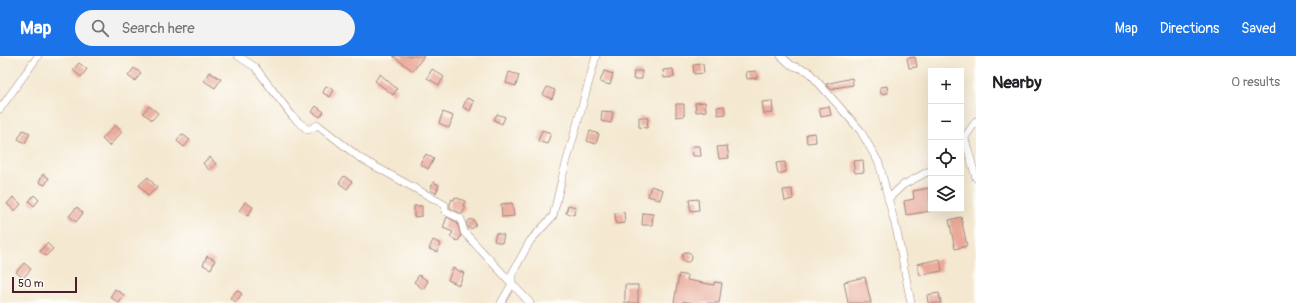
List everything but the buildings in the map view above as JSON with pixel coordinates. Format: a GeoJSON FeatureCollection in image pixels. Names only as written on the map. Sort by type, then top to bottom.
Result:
{"type":"FeatureCollection","features":[{"type":"Feature","properties":{"kind":"street"},"geometry":{"type":"LineString","coordinates":[[0,109],[38,56]]}},
{"type":"Feature","properties":{"kind":"street"},"geometry":{"type":"LineString","coordinates":[[238,56],[255,67],[292,117],[308,130],[318,125],[360,158],[445,205],[445,211],[461,219],[464,232],[530,303]]}},
{"type":"Feature","properties":{"kind":"street"},"geometry":{"type":"LineString","coordinates":[[501,303],[512,284],[512,274],[530,241],[553,216],[596,56]]}},
{"type":"Feature","properties":{"kind":"street"},"geometry":{"type":"LineString","coordinates":[[782,56],[791,65],[808,71],[860,130],[879,163],[897,232],[911,303]]}},
{"type":"Feature","properties":{"kind":"street"},"geometry":{"type":"LineString","coordinates":[[964,140],[976,121]]}},
{"type":"Feature","properties":{"kind":"street"},"geometry":{"type":"LineString","coordinates":[[964,144],[976,178]]}},
{"type":"Feature","properties":{"kind":"street"},"geometry":{"type":"LineString","coordinates":[[888,199],[903,185],[928,172]]}}]}
